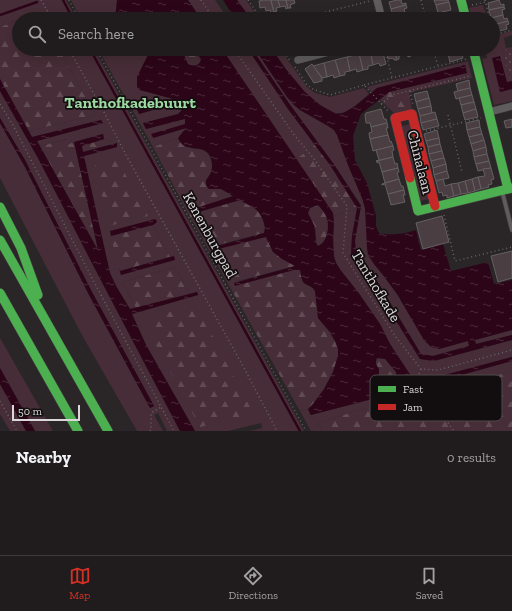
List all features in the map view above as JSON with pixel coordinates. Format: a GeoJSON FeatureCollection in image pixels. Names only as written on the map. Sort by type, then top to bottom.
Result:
{"type":"FeatureCollection","features":[{"type":"Feature","properties":{"kind":"main road"},"geometry":{"type":"LineString","coordinates":[[475,56],[507,189]]}},
{"type":"Feature","properties":{"kind":"main road","name":"Chinalaan"},"geometry":{"type":"LineString","coordinates":[[438,206],[412,114],[395,118],[418,211],[507,189]]}},
{"type":"Feature","properties":{"kind":"main road"},"geometry":{"type":"LineString","coordinates":[[0,207],[21,248],[53,334]]}},
{"type":"Feature","properties":{"kind":"main road"},"geometry":{"type":"LineString","coordinates":[[0,240],[108,431]]}},
{"type":"Feature","properties":{"kind":"main road"},"geometry":{"type":"LineString","coordinates":[[0,293],[78,431]]}},
{"type":"Feature","properties":{"kind":"street"},"geometry":{"type":"LineString","coordinates":[[377,0],[380,12]]}},
{"type":"Feature","properties":{"kind":"street"},"geometry":{"type":"LineString","coordinates":[[294,61],[313,56]]}},
{"type":"Feature","properties":{"kind":"street"},"geometry":{"type":"LineString","coordinates":[[489,114],[512,106]]}},
{"type":"Feature","properties":{"kind":"lane"},"geometry":{"type":"LineString","coordinates":[[507,189],[512,230]]}},
{"type":"Feature","properties":{"kind":"path"},"geometry":{"type":"LineString","coordinates":[[41,0],[48,12]]}},
{"type":"Feature","properties":{"kind":"path"},"geometry":{"type":"LineString","coordinates":[[69,0],[75,12]]}},
{"type":"Feature","properties":{"kind":"path"},"geometry":{"type":"LineString","coordinates":[[201,0],[209,12]]}},
{"type":"Feature","properties":{"kind":"path"},"geometry":{"type":"LineString","coordinates":[[248,0],[256,12]]}},
{"type":"Feature","properties":{"kind":"path"},"geometry":{"type":"LineString","coordinates":[[326,12],[373,0]]}},
{"type":"Feature","properties":{"kind":"path"},"geometry":{"type":"LineString","coordinates":[[421,0],[424,12]]}},
{"type":"Feature","properties":{"kind":"path"},"geometry":{"type":"LineString","coordinates":[[464,12],[486,1],[488,12]]}},
{"type":"Feature","properties":{"kind":"path"},"geometry":{"type":"LineString","coordinates":[[500,33],[512,30]]}},
{"type":"Feature","properties":{"kind":"path"},"geometry":{"type":"LineString","coordinates":[[73,56],[105,114],[129,162],[278,431]]}},
{"type":"Feature","properties":{"kind":"path","name":"Kenenburgpad"},"geometry":{"type":"LineString","coordinates":[[100,56],[306,431]]}},
{"type":"Feature","properties":{"kind":"path","name":"Tanthofkade"},"geometry":{"type":"LineString","coordinates":[[239,56],[294,136],[314,160],[346,206],[343,253],[395,336],[421,369]]}},
{"type":"Feature","properties":{"kind":"path"},"geometry":{"type":"LineString","coordinates":[[289,56],[294,61]]}},
{"type":"Feature","properties":{"kind":"path"},"geometry":{"type":"LineString","coordinates":[[386,56],[392,78]]}},
{"type":"Feature","properties":{"kind":"path"},"geometry":{"type":"LineString","coordinates":[[435,56],[438,66]]}},
{"type":"Feature","properties":{"kind":"path"},"geometry":{"type":"LineString","coordinates":[[295,67],[307,85],[313,89],[330,95],[438,66],[466,56]]}},
{"type":"Feature","properties":{"kind":"path"},"geometry":{"type":"LineString","coordinates":[[364,86],[381,104],[392,95],[479,72]]}},
{"type":"Feature","properties":{"kind":"path"},"geometry":{"type":"LineString","coordinates":[[410,91],[414,109],[412,114]]}},
{"type":"Feature","properties":{"kind":"path"},"geometry":{"type":"LineString","coordinates":[[0,104],[14,127],[94,282],[174,431]]}},
{"type":"Feature","properties":{"kind":"path"},"geometry":{"type":"LineString","coordinates":[[417,133],[489,114]]}},
{"type":"Feature","properties":{"kind":"path"},"geometry":{"type":"LineString","coordinates":[[448,115],[462,172]]}},
{"type":"Feature","properties":{"kind":"path","name":"Chinalaan"},"geometry":{"type":"LineString","coordinates":[[438,206],[455,261],[512,247]]}},
{"type":"Feature","properties":{"kind":"path"},"geometry":{"type":"LineString","coordinates":[[418,375],[421,369],[438,370],[512,350]]}},
{"type":"Feature","properties":{"kind":"path"},"geometry":{"type":"LineString","coordinates":[[0,401],[17,431]]}},
{"type":"Feature","properties":{"kind":"path"},"geometry":{"type":"LineString","coordinates":[[150,431],[151,413],[161,407]]}},
{"type":"Feature","properties":{"kind":"path"},"geometry":{"type":"LineString","coordinates":[[447,421],[454,431]]}},
{"type":"Feature","properties":{"kind":"green space"},"geometry":{"type":"Polygon","coordinates":[[[0,0],[66,0],[73,12],[12,12],[12,22],[0,27],[0,0]]]}},
{"type":"Feature","properties":{"kind":"green space"},"geometry":{"type":"Polygon","coordinates":[[[71,0],[117,0],[116,12],[77,12],[71,0]]]}},
{"type":"Feature","properties":{"kind":"green space"},"geometry":{"type":"Polygon","coordinates":[[[188,0],[215,0],[223,12],[196,12],[188,0]]]}},
{"type":"Feature","properties":{"kind":"green space"},"geometry":{"type":"Polygon","coordinates":[[[237,0],[246,0],[254,12],[246,12],[237,0]]]}},
{"type":"Feature","properties":{"kind":"green space"},"geometry":{"type":"Polygon","coordinates":[[[483,5],[485,12],[470,12],[469,8],[483,5]]]}},
{"type":"Feature","properties":{"kind":"green space"},"geometry":{"type":"Polygon","coordinates":[[[12,23],[12,56],[63,56],[95,115],[29,131],[0,79],[0,27],[12,23]]]}},
{"type":"Feature","properties":{"kind":"green space"},"geometry":{"type":"Polygon","coordinates":[[[512,31],[512,35],[504,38],[506,48],[512,47],[512,49],[503,51],[509,78],[512,77],[512,81],[507,83],[500,92],[512,89],[512,101],[494,105],[482,59],[487,58],[487,56],[500,56],[500,34],[512,31]]]}},
{"type":"Feature","properties":{"kind":"green space"},"geometry":{"type":"Polygon","coordinates":[[[512,49],[512,77],[509,78],[503,51],[512,49]]]}},
{"type":"Feature","properties":{"kind":"green space"},"geometry":{"type":"Polygon","coordinates":[[[63,56],[98,56],[304,431],[250,431],[262,428],[261,423],[228,431],[195,431],[146,345],[132,314],[198,295],[197,292],[190,294],[175,267],[123,282],[136,308],[130,309],[110,273],[83,156],[93,154],[117,143],[104,139],[103,134],[68,144],[67,139],[40,146],[37,141],[103,123],[101,120],[32,137],[29,131],[95,115],[63,56]],[[155,219],[118,267],[121,275],[174,256],[170,257],[153,225],[156,223],[155,219]]]}},
{"type":"Feature","properties":{"kind":"green space"},"geometry":{"type":"Polygon","coordinates":[[[102,56],[148,56],[137,77],[137,87],[140,90],[174,99],[137,110],[139,114],[178,103],[182,110],[178,114],[143,123],[146,129],[185,118],[185,124],[153,138],[186,128],[178,138],[153,147],[102,56]]]}},
{"type":"Feature","properties":{"kind":"green space"},"geometry":{"type":"Polygon","coordinates":[[[185,56],[198,56],[201,59],[198,64],[194,66],[188,64],[185,56]]]}},
{"type":"Feature","properties":{"kind":"green space"},"geometry":{"type":"Polygon","coordinates":[[[227,56],[253,56],[288,109],[315,145],[296,159],[227,56]]]}},
{"type":"Feature","properties":{"kind":"green space"},"geometry":{"type":"Polygon","coordinates":[[[257,56],[260,56],[294,105],[334,130],[337,135],[365,208],[374,264],[397,294],[424,340],[439,349],[468,341],[469,346],[433,356],[421,354],[377,281],[356,255],[355,240],[361,205],[333,163],[257,56]]]}},
{"type":"Feature","properties":{"kind":"green space"},"geometry":{"type":"Polygon","coordinates":[[[277,56],[285,56],[307,87],[315,93],[330,97],[364,88],[369,94],[348,110],[338,113],[320,105],[304,91],[290,75],[277,56]]]}},
{"type":"Feature","properties":{"kind":"green space"},"geometry":{"type":"Polygon","coordinates":[[[468,61],[472,78],[416,91],[414,86],[466,73],[465,65],[377,88],[372,92],[367,87],[468,61]]]}},
{"type":"Feature","properties":{"kind":"green space"},"geometry":{"type":"Polygon","coordinates":[[[414,86],[416,91],[409,93],[412,109],[395,114],[380,100],[389,92],[414,86]]]}},
{"type":"Feature","properties":{"kind":"green space"},"geometry":{"type":"Polygon","coordinates":[[[0,91],[38,158],[180,431],[167,431],[158,413],[154,415],[163,431],[137,431],[83,337],[0,178],[0,123],[25,167],[89,295],[150,408],[154,406],[92,292],[25,160],[0,118],[0,91]]]}},
{"type":"Feature","properties":{"kind":"green space"},"geometry":{"type":"Polygon","coordinates":[[[410,124],[429,199],[421,201],[402,126],[410,124]]]}},
{"type":"Feature","properties":{"kind":"green space"},"geometry":{"type":"Polygon","coordinates":[[[178,138],[184,146],[203,150],[208,154],[212,162],[211,173],[206,180],[209,189],[221,189],[234,197],[193,209],[195,213],[240,200],[257,210],[264,223],[264,233],[214,246],[266,237],[273,252],[295,266],[234,282],[300,270],[303,282],[315,291],[318,318],[335,341],[338,349],[338,356],[333,372],[324,389],[308,409],[300,411],[188,213],[153,147],[178,138]]]}},
{"type":"Feature","properties":{"kind":"green space"},"geometry":{"type":"Polygon","coordinates":[[[68,139],[69,144],[74,142],[99,252],[40,146],[68,139]]]}},
{"type":"Feature","properties":{"kind":"green space"},"geometry":{"type":"Polygon","coordinates":[[[104,139],[116,143],[83,152],[81,146],[104,139]]]}},
{"type":"Feature","properties":{"kind":"green space"},"geometry":{"type":"Polygon","coordinates":[[[315,145],[330,165],[357,208],[333,216],[333,213],[296,159],[315,145]]]}},
{"type":"Feature","properties":{"kind":"green space"},"geometry":{"type":"Polygon","coordinates":[[[115,155],[148,216],[109,226],[94,160],[115,155]]]}},
{"type":"Feature","properties":{"kind":"green space"},"geometry":{"type":"Polygon","coordinates":[[[318,205],[326,215],[328,232],[322,244],[318,246],[308,213],[310,208],[318,205]]]}},
{"type":"Feature","properties":{"kind":"green space"},"geometry":{"type":"Polygon","coordinates":[[[357,208],[352,236],[351,255],[383,300],[420,359],[434,361],[512,340],[512,357],[444,375],[410,375],[390,344],[380,324],[336,263],[333,248],[333,216],[357,208]]]}},
{"type":"Feature","properties":{"kind":"green space"},"geometry":{"type":"Polygon","coordinates":[[[153,225],[170,257],[120,271],[111,236],[153,225]]]}},
{"type":"Feature","properties":{"kind":"green space"},"geometry":{"type":"Polygon","coordinates":[[[175,267],[190,294],[136,308],[123,282],[175,267]]]}},
{"type":"Feature","properties":{"kind":"green space"},"geometry":{"type":"Polygon","coordinates":[[[196,305],[253,413],[200,427],[142,319],[196,305]]]}},
{"type":"Feature","properties":{"kind":"green space"},"geometry":{"type":"Polygon","coordinates":[[[512,330],[512,335],[476,344],[475,340],[512,330]]]}},
{"type":"Feature","properties":{"kind":"green space"},"geometry":{"type":"Polygon","coordinates":[[[0,338],[53,431],[35,431],[0,368],[0,338]]]}},
{"type":"Feature","properties":{"kind":"green space"},"geometry":{"type":"Polygon","coordinates":[[[378,358],[385,359],[396,372],[396,375],[379,375],[376,369],[378,358]]]}},
{"type":"Feature","properties":{"kind":"green space"},"geometry":{"type":"Polygon","coordinates":[[[512,361],[512,371],[498,375],[461,375],[512,361]]]}},
{"type":"Feature","properties":{"kind":"green space"},"geometry":{"type":"Polygon","coordinates":[[[512,371],[512,431],[322,431],[318,423],[370,408],[370,421],[502,421],[502,375],[498,375],[512,371]]]}},
{"type":"Feature","properties":{"kind":"green space"},"geometry":{"type":"Polygon","coordinates":[[[0,384],[26,431],[10,431],[0,414],[0,384]]]}},
{"type":"Feature","properties":{"kind":"green space"},"geometry":{"type":"Polygon","coordinates":[[[370,399],[370,408],[318,423],[322,431],[311,431],[300,411],[308,409],[310,415],[370,399]]]}},
{"type":"Feature","properties":{"kind":"water"},"geometry":{"type":"Polygon","coordinates":[[[117,0],[188,0],[196,12],[116,12],[117,0]]]}},
{"type":"Feature","properties":{"kind":"water"},"geometry":{"type":"Polygon","coordinates":[[[223,0],[237,0],[246,12],[231,12],[223,0]]]}},
{"type":"Feature","properties":{"kind":"water"},"geometry":{"type":"Polygon","coordinates":[[[148,56],[185,56],[188,64],[194,66],[199,63],[201,59],[198,56],[227,56],[333,213],[334,256],[336,263],[380,324],[390,344],[410,375],[396,375],[396,372],[385,359],[378,358],[376,359],[376,364],[379,369],[379,375],[370,375],[370,400],[311,415],[308,409],[324,389],[333,372],[338,356],[338,349],[335,341],[318,318],[315,291],[303,282],[300,270],[294,270],[235,286],[234,283],[295,266],[273,252],[266,237],[215,250],[214,247],[264,233],[265,227],[263,219],[257,210],[240,200],[195,213],[193,209],[233,196],[221,189],[209,189],[206,184],[206,180],[212,168],[211,158],[207,152],[203,150],[185,146],[181,143],[178,138],[186,128],[153,138],[151,134],[185,124],[185,119],[146,129],[143,123],[178,114],[182,110],[178,103],[139,114],[137,109],[173,99],[140,90],[137,87],[137,77],[148,56]],[[318,205],[310,208],[308,213],[315,227],[316,243],[318,246],[324,241],[328,228],[326,216],[318,205]]]}},
{"type":"Feature","properties":{"kind":"water"},"geometry":{"type":"Polygon","coordinates":[[[253,56],[257,56],[333,163],[361,206],[355,240],[356,255],[377,281],[421,354],[433,356],[469,346],[468,341],[439,349],[431,347],[424,340],[397,294],[368,255],[365,208],[337,135],[334,130],[294,105],[260,56],[277,56],[305,92],[320,105],[336,114],[343,113],[354,107],[377,88],[465,65],[467,73],[389,92],[361,114],[353,136],[355,160],[367,183],[376,216],[376,226],[379,233],[398,234],[416,230],[421,250],[443,244],[451,271],[488,262],[494,284],[512,280],[512,330],[475,340],[476,344],[512,335],[512,340],[434,361],[420,359],[383,300],[351,255],[352,236],[357,208],[330,165],[288,109],[253,56]]]}},
{"type":"Feature","properties":{"kind":"water"},"geometry":{"type":"Polygon","coordinates":[[[500,56],[507,82],[512,81],[512,89],[500,92],[492,58],[500,56]]]}},
{"type":"Feature","properties":{"kind":"water"},"geometry":{"type":"Polygon","coordinates":[[[0,79],[32,137],[101,120],[103,123],[37,141],[98,250],[74,142],[103,134],[104,139],[82,146],[83,152],[117,143],[117,147],[84,156],[110,273],[130,309],[197,292],[198,295],[132,314],[146,345],[195,431],[180,431],[38,158],[0,91],[0,79]]]}},
{"type":"Feature","properties":{"kind":"water"},"geometry":{"type":"Polygon","coordinates":[[[0,118],[25,160],[92,292],[154,406],[150,408],[89,295],[25,167],[0,123],[0,118]]]}},
{"type":"Feature","properties":{"kind":"water"},"geometry":{"type":"Polygon","coordinates":[[[155,219],[157,221],[153,225],[111,236],[110,231],[155,219]]]}},
{"type":"Feature","properties":{"kind":"water"},"geometry":{"type":"Polygon","coordinates":[[[174,256],[175,260],[121,275],[120,271],[174,256]]]}},
{"type":"Feature","properties":{"kind":"water"},"geometry":{"type":"Polygon","coordinates":[[[512,357],[512,361],[461,375],[444,375],[512,357]]]}},
{"type":"Feature","properties":{"kind":"water"},"geometry":{"type":"Polygon","coordinates":[[[0,368],[35,431],[26,431],[0,384],[0,368]]]}},
{"type":"Feature","properties":{"kind":"building"},"geometry":{"type":"Polygon","coordinates":[[[271,0],[274,12],[271,12],[270,10],[266,11],[265,7],[260,8],[259,1],[271,0]]]}},
{"type":"Feature","properties":{"kind":"building"},"geometry":{"type":"Polygon","coordinates":[[[271,0],[278,0],[280,7],[276,8],[277,11],[274,12],[271,0]]]}},
{"type":"Feature","properties":{"kind":"building"},"geometry":{"type":"Polygon","coordinates":[[[278,0],[286,0],[288,8],[286,9],[285,6],[280,7],[278,0]]]}},
{"type":"Feature","properties":{"kind":"building"},"geometry":{"type":"Polygon","coordinates":[[[286,0],[294,0],[295,3],[290,5],[291,8],[288,8],[286,0]]]}},
{"type":"Feature","properties":{"kind":"building"},"geometry":{"type":"Polygon","coordinates":[[[401,0],[402,4],[406,3],[406,5],[391,9],[389,2],[401,0]]]}},
{"type":"Feature","properties":{"kind":"building"},"geometry":{"type":"Polygon","coordinates":[[[434,0],[448,0],[449,2],[436,5],[434,0]]]}},
{"type":"Feature","properties":{"kind":"building"},"geometry":{"type":"Polygon","coordinates":[[[499,0],[501,5],[504,4],[504,7],[489,10],[488,3],[499,0]]]}},
{"type":"Feature","properties":{"kind":"building"},"geometry":{"type":"Polygon","coordinates":[[[449,2],[451,10],[438,12],[436,5],[449,2]]]}},
{"type":"Feature","properties":{"kind":"building"},"geometry":{"type":"Polygon","coordinates":[[[406,5],[407,8],[404,9],[405,12],[392,12],[391,9],[406,5]]]}},
{"type":"Feature","properties":{"kind":"building"},"geometry":{"type":"Polygon","coordinates":[[[504,7],[505,9],[502,10],[503,15],[500,16],[500,12],[490,12],[489,10],[504,7]]]}},
{"type":"Feature","properties":{"kind":"building"},"geometry":{"type":"Polygon","coordinates":[[[503,15],[504,19],[507,18],[508,21],[500,23],[500,16],[503,15]]]}},
{"type":"Feature","properties":{"kind":"building"},"geometry":{"type":"Polygon","coordinates":[[[508,21],[509,24],[506,25],[507,29],[500,31],[500,23],[508,21]]]}},
{"type":"Feature","properties":{"kind":"building"},"geometry":{"type":"Polygon","coordinates":[[[360,56],[371,56],[373,65],[368,66],[368,69],[363,70],[360,56]]]}},
{"type":"Feature","properties":{"kind":"building"},"geometry":{"type":"Polygon","coordinates":[[[360,56],[363,70],[357,72],[356,69],[350,71],[347,57],[360,56]]]}},
{"type":"Feature","properties":{"kind":"building"},"geometry":{"type":"Polygon","coordinates":[[[371,56],[384,56],[386,64],[380,66],[379,63],[373,65],[371,56]]]}},
{"type":"Feature","properties":{"kind":"building"},"geometry":{"type":"Polygon","coordinates":[[[387,56],[396,56],[397,60],[394,60],[393,58],[388,59],[387,56]]]}},
{"type":"Feature","properties":{"kind":"building"},"geometry":{"type":"Polygon","coordinates":[[[448,56],[462,56],[463,58],[450,62],[448,56]]]}},
{"type":"Feature","properties":{"kind":"building"},"geometry":{"type":"Polygon","coordinates":[[[347,57],[350,71],[345,72],[345,75],[340,76],[335,60],[347,57]]]}},
{"type":"Feature","properties":{"kind":"building"},"geometry":{"type":"Polygon","coordinates":[[[335,60],[340,76],[334,78],[333,75],[327,77],[324,63],[335,60]]]}},
{"type":"Feature","properties":{"kind":"building"},"geometry":{"type":"Polygon","coordinates":[[[324,63],[327,77],[322,78],[313,66],[324,63]]]}},
{"type":"Feature","properties":{"kind":"building"},"geometry":{"type":"Polygon","coordinates":[[[312,64],[322,78],[322,81],[314,83],[305,69],[312,64]]]}},
{"type":"Feature","properties":{"kind":"building"},"geometry":{"type":"Polygon","coordinates":[[[469,80],[470,88],[458,91],[456,84],[469,80]]]}},
{"type":"Feature","properties":{"kind":"building"},"geometry":{"type":"Polygon","coordinates":[[[470,88],[472,95],[456,99],[454,92],[470,88]]]}},
{"type":"Feature","properties":{"kind":"building"},"geometry":{"type":"Polygon","coordinates":[[[427,91],[429,98],[416,102],[414,94],[427,91]]]}},
{"type":"Feature","properties":{"kind":"building"},"geometry":{"type":"Polygon","coordinates":[[[472,95],[474,102],[461,105],[459,98],[472,95]]]}},
{"type":"Feature","properties":{"kind":"building"},"geometry":{"type":"Polygon","coordinates":[[[429,98],[431,106],[418,109],[416,102],[429,98]]]}},
{"type":"Feature","properties":{"kind":"building"},"geometry":{"type":"Polygon","coordinates":[[[474,102],[476,109],[463,113],[461,105],[474,102]]]}},
{"type":"Feature","properties":{"kind":"building"},"geometry":{"type":"Polygon","coordinates":[[[431,106],[432,113],[420,116],[418,109],[431,106]]]}},
{"type":"Feature","properties":{"kind":"building"},"geometry":{"type":"Polygon","coordinates":[[[381,109],[387,123],[371,127],[370,123],[366,123],[366,113],[381,109]]]}},
{"type":"Feature","properties":{"kind":"building"},"geometry":{"type":"Polygon","coordinates":[[[476,109],[478,117],[465,120],[463,113],[476,109]]]}},
{"type":"Feature","properties":{"kind":"building"},"geometry":{"type":"Polygon","coordinates":[[[435,112],[437,119],[421,123],[420,116],[435,112]]]}},
{"type":"Feature","properties":{"kind":"building"},"geometry":{"type":"Polygon","coordinates":[[[437,119],[439,126],[423,130],[421,123],[437,119]]]}},
{"type":"Feature","properties":{"kind":"building"},"geometry":{"type":"Polygon","coordinates":[[[512,119],[512,127],[506,128],[504,121],[512,119]]]}},
{"type":"Feature","properties":{"kind":"building"},"geometry":{"type":"Polygon","coordinates":[[[479,120],[480,127],[467,130],[466,123],[479,120]]]}},
{"type":"Feature","properties":{"kind":"building"},"geometry":{"type":"Polygon","coordinates":[[[387,123],[388,128],[386,128],[388,135],[370,139],[369,133],[372,132],[371,127],[387,123]]]}},
{"type":"Feature","properties":{"kind":"building"},"geometry":{"type":"Polygon","coordinates":[[[480,127],[482,134],[469,137],[467,130],[480,127]]]}},
{"type":"Feature","properties":{"kind":"building"},"geometry":{"type":"Polygon","coordinates":[[[437,130],[439,138],[426,141],[424,134],[437,130]]]}},
{"type":"Feature","properties":{"kind":"building"},"geometry":{"type":"Polygon","coordinates":[[[482,134],[484,140],[471,144],[469,137],[482,134]]]}},
{"type":"Feature","properties":{"kind":"building"},"geometry":{"type":"Polygon","coordinates":[[[388,135],[393,146],[373,151],[370,139],[388,135]]]}},
{"type":"Feature","properties":{"kind":"building"},"geometry":{"type":"Polygon","coordinates":[[[439,138],[440,144],[428,147],[426,141],[439,138]]]}},
{"type":"Feature","properties":{"kind":"building"},"geometry":{"type":"Polygon","coordinates":[[[484,140],[486,147],[473,151],[471,144],[484,140]]]}},
{"type":"Feature","properties":{"kind":"building"},"geometry":{"type":"Polygon","coordinates":[[[440,144],[442,151],[429,154],[428,147],[440,144]]]}},
{"type":"Feature","properties":{"kind":"building"},"geometry":{"type":"Polygon","coordinates":[[[393,146],[393,157],[376,161],[379,160],[376,150],[393,146]]]}},
{"type":"Feature","properties":{"kind":"building"},"geometry":{"type":"Polygon","coordinates":[[[486,147],[487,154],[474,157],[473,151],[486,147]]]}},
{"type":"Feature","properties":{"kind":"building"},"geometry":{"type":"Polygon","coordinates":[[[442,151],[444,158],[431,161],[429,154],[442,151]]]}},
{"type":"Feature","properties":{"kind":"building"},"geometry":{"type":"Polygon","coordinates":[[[487,154],[489,161],[476,164],[474,157],[487,154]]]}},
{"type":"Feature","properties":{"kind":"building"},"geometry":{"type":"Polygon","coordinates":[[[393,157],[398,168],[382,172],[379,162],[377,163],[377,161],[393,157]]]}},
{"type":"Feature","properties":{"kind":"building"},"geometry":{"type":"Polygon","coordinates":[[[444,158],[446,164],[433,168],[431,161],[444,158]]]}},
{"type":"Feature","properties":{"kind":"building"},"geometry":{"type":"Polygon","coordinates":[[[489,161],[491,168],[478,171],[476,164],[489,161]]]}},
{"type":"Feature","properties":{"kind":"building"},"geometry":{"type":"Polygon","coordinates":[[[446,164],[447,171],[434,175],[433,168],[446,164]]]}},
{"type":"Feature","properties":{"kind":"building"},"geometry":{"type":"Polygon","coordinates":[[[398,168],[399,172],[397,173],[399,179],[385,183],[382,172],[398,168]]]}},
{"type":"Feature","properties":{"kind":"building"},"geometry":{"type":"Polygon","coordinates":[[[491,168],[494,179],[491,180],[492,184],[488,185],[489,187],[481,189],[478,177],[485,176],[483,169],[491,168]]]}},
{"type":"Feature","properties":{"kind":"building"},"geometry":{"type":"Polygon","coordinates":[[[447,171],[449,178],[436,181],[434,175],[447,171]]]}},
{"type":"Feature","properties":{"kind":"building"},"geometry":{"type":"Polygon","coordinates":[[[478,177],[481,189],[475,191],[472,179],[478,177]]]}},
{"type":"Feature","properties":{"kind":"building"},"geometry":{"type":"Polygon","coordinates":[[[399,179],[404,190],[388,194],[385,184],[382,184],[399,179]]]}},
{"type":"Feature","properties":{"kind":"building"},"geometry":{"type":"Polygon","coordinates":[[[443,179],[445,186],[451,184],[454,196],[447,198],[447,195],[443,196],[442,192],[439,193],[436,181],[443,179]]]}},
{"type":"Feature","properties":{"kind":"building"},"geometry":{"type":"Polygon","coordinates":[[[472,179],[475,191],[468,193],[465,181],[472,179]]]}},
{"type":"Feature","properties":{"kind":"building"},"geometry":{"type":"Polygon","coordinates":[[[465,181],[468,193],[461,194],[458,183],[465,181]]]}},
{"type":"Feature","properties":{"kind":"building"},"geometry":{"type":"Polygon","coordinates":[[[458,183],[461,194],[454,196],[451,184],[458,183]]]}},
{"type":"Feature","properties":{"kind":"building"},"geometry":{"type":"Polygon","coordinates":[[[404,190],[405,195],[403,195],[405,202],[391,205],[388,194],[404,190]]]}},
{"type":"Feature","properties":{"kind":"building"},"geometry":{"type":"Polygon","coordinates":[[[442,216],[449,242],[423,249],[416,223],[442,216]]]}},
{"type":"Feature","properties":{"kind":"building"},"geometry":{"type":"Polygon","coordinates":[[[512,251],[512,278],[498,282],[491,256],[512,251]]]}},
{"type":"Feature","properties":{"kind":"waterway"},"geometry":{"type":"LineString","coordinates":[[63,0],[69,12]]}},
{"type":"Feature","properties":{"kind":"waterway"},"geometry":{"type":"LineString","coordinates":[[0,15],[37,2]]}},
{"type":"Feature","properties":{"kind":"waterway"},"geometry":{"type":"LineString","coordinates":[[94,56],[300,431]]}},
{"type":"Feature","properties":{"kind":"traffic: fast"},"geometry":{"type":"LineString","coordinates":[[461,0],[464,12]]}},
{"type":"Feature","properties":{"kind":"traffic: fast"},"geometry":{"type":"LineString","coordinates":[[475,56],[508,189]]}},
{"type":"Feature","properties":{"kind":"traffic: fast"},"geometry":{"type":"LineString","coordinates":[[410,178],[418,211],[512,188]]}},
{"type":"Feature","properties":{"kind":"traffic: fast"},"geometry":{"type":"LineString","coordinates":[[0,207],[21,248],[38,295]]}},
{"type":"Feature","properties":{"kind":"traffic: fast"},"geometry":{"type":"LineString","coordinates":[[0,240],[108,431]]}},
{"type":"Feature","properties":{"kind":"traffic: fast"},"geometry":{"type":"LineString","coordinates":[[0,293],[78,431]]}},
{"type":"Feature","properties":{"kind":"traffic: jam"},"geometry":{"type":"LineString","coordinates":[[410,178],[395,118],[412,114],[435,206]]}},
{"type":"Feature","properties":{"kind":"district","name":"Tanthofkadebuurt"},"geometry":{"type":"Point","coordinates":[130,102]}}]}
